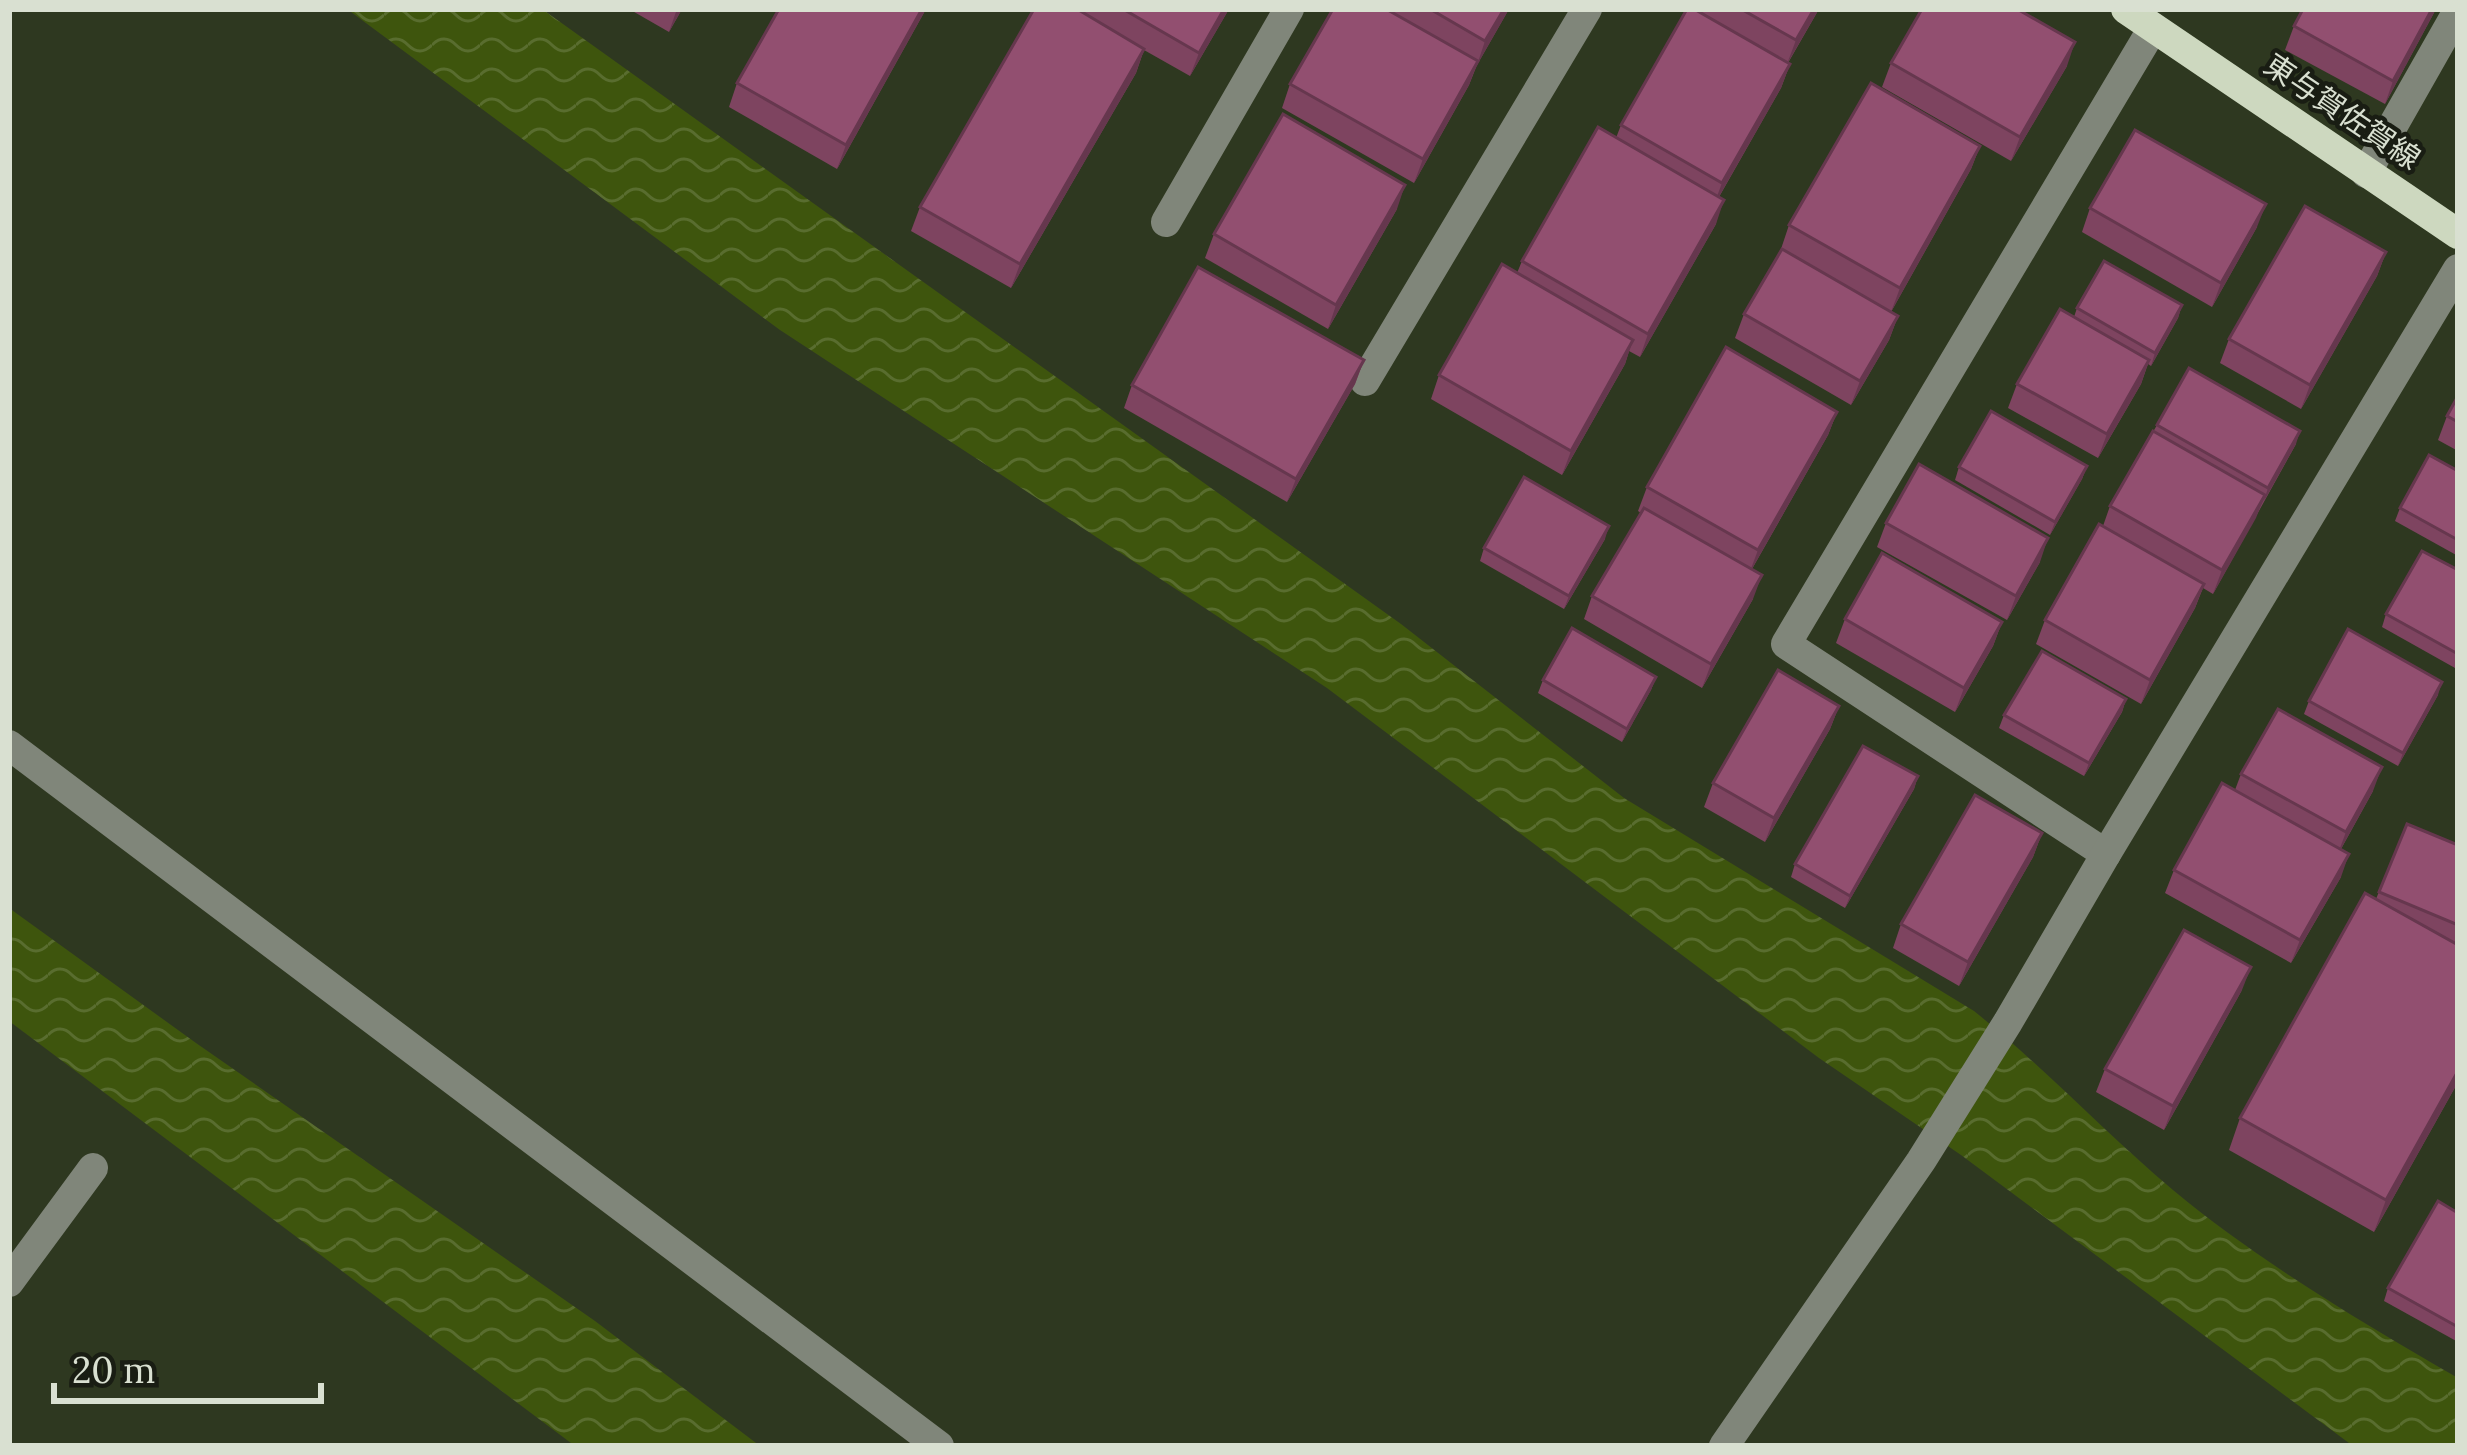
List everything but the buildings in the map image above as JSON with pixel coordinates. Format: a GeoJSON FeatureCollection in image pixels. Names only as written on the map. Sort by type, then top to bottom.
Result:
{"type":"FeatureCollection","features":[{"type":"Feature","properties":{"kind":"main road","name":"東与賀佐賀線"},"geometry":{"type":"LineString","coordinates":[[2126,9],[2458,234]]}},
{"type":"Feature","properties":{"kind":"street"},"geometry":{"type":"LineString","coordinates":[[1166,222],[1289,9]]}},
{"type":"Feature","properties":{"kind":"street"},"geometry":{"type":"LineString","coordinates":[[1365,381],[1587,9]]}},
{"type":"Feature","properties":{"kind":"street"},"geometry":{"type":"LineString","coordinates":[[2366,173],[2458,11]]}},
{"type":"Feature","properties":{"kind":"street"},"geometry":{"type":"LineString","coordinates":[[2106,854],[1786,644],[2153,28]]}},
{"type":"Feature","properties":{"kind":"street"},"geometry":{"type":"LineString","coordinates":[[1724,1446],[1922,1161],[2458,268]]}},
{"type":"Feature","properties":{"kind":"street"},"geometry":{"type":"LineString","coordinates":[[9,745],[939,1446]]}},
{"type":"Feature","properties":{"kind":"street"},"geometry":{"type":"LineString","coordinates":[[9,1282],[93,1168]]}},
{"type":"Feature","properties":{"kind":"water"},"geometry":{"type":"Polygon","coordinates":[[[347,9],[542,9],[1401,624],[1624,798],[1974,1011],[2206,1217],[2312,1290],[2458,1378],[2458,1446],[2353,1446],[1961,1155],[1819,1058],[1327,688],[780,330],[347,9]]]}},
{"type":"Feature","properties":{"kind":"water"},"geometry":{"type":"Polygon","coordinates":[[[9,908],[595,1321],[760,1446],[575,1446],[9,1021],[9,908]]]}}]}
